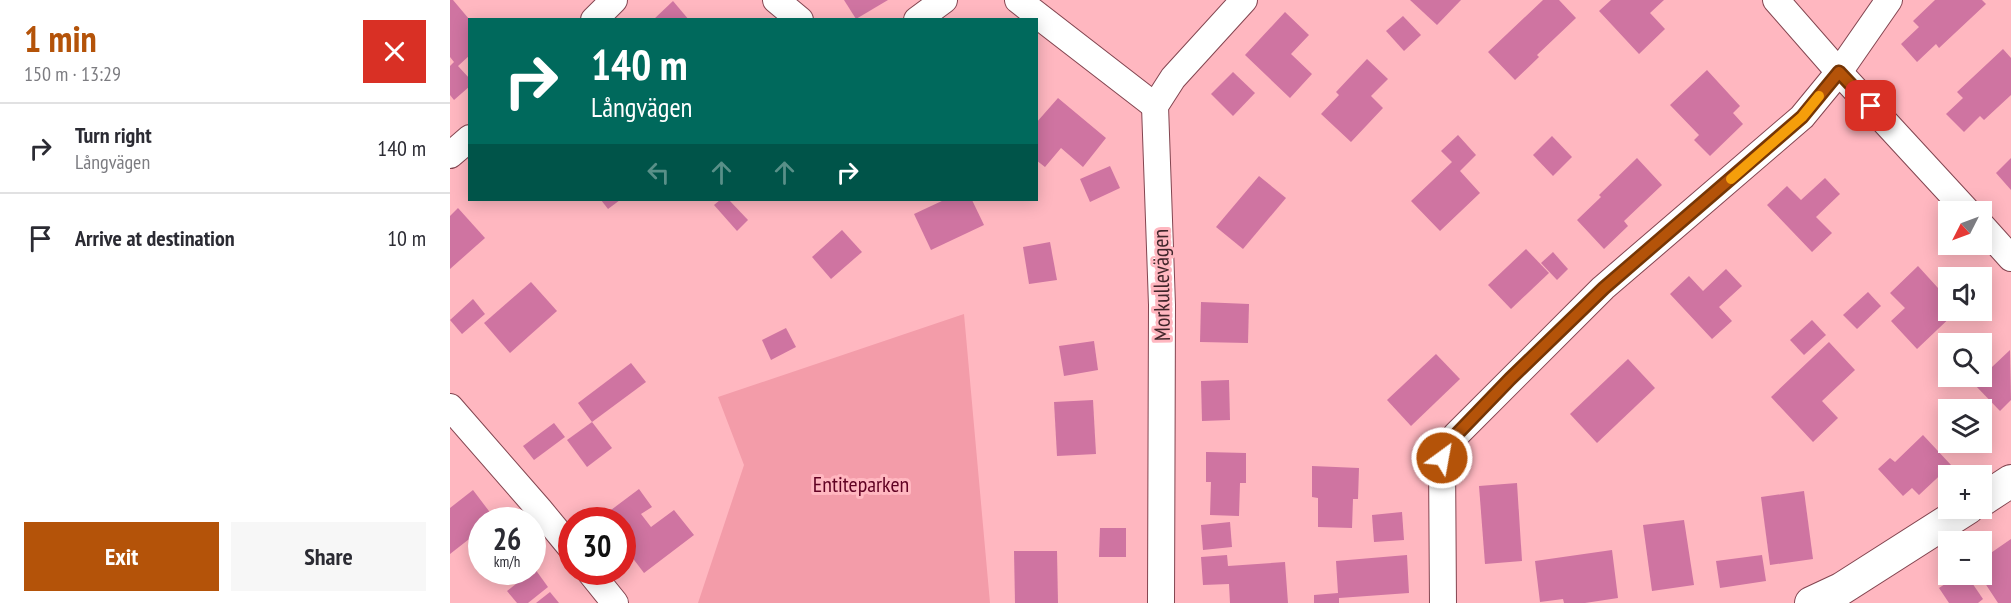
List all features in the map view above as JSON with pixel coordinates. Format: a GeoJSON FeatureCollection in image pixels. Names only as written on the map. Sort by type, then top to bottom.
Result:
{"type":"FeatureCollection","features":[{"type":"Feature","properties":{"kind":"street"},"geometry":{"type":"LineString","coordinates":[[596,18],[614,0]]}},
{"type":"Feature","properties":{"kind":"street"},"geometry":{"type":"LineString","coordinates":[[776,0],[798,18]]}},
{"type":"Feature","properties":{"kind":"street"},"geometry":{"type":"LineString","coordinates":[[920,18],[944,0]]}},
{"type":"Feature","properties":{"kind":"street"},"geometry":{"type":"LineString","coordinates":[[1018,0],[1155,106],[1173,78],[1244,0]]}},
{"type":"Feature","properties":{"kind":"street"},"geometry":{"type":"LineString","coordinates":[[1776,0],[1958,201]]}},
{"type":"Feature","properties":{"kind":"street"},"geometry":{"type":"LineString","coordinates":[[1443,603],[1442,458],[1456,435],[1604,288],[1802,117],[1839,72],[1889,0]]}},
{"type":"Feature","properties":{"kind":"street","name":"Morkullevägen"},"geometry":{"type":"LineString","coordinates":[[1155,106],[1162,305],[1161,603]]}},
{"type":"Feature","properties":{"kind":"street"},"geometry":{"type":"LineString","coordinates":[[450,155],[468,140]]}},
{"type":"Feature","properties":{"kind":"street"},"geometry":{"type":"LineString","coordinates":[[1992,237],[2011,258]]}},
{"type":"Feature","properties":{"kind":"street"},"geometry":{"type":"LineString","coordinates":[[450,407],[558,532]]}},
{"type":"Feature","properties":{"kind":"street"},"geometry":{"type":"LineString","coordinates":[[1992,493],[2011,481]]}},
{"type":"Feature","properties":{"kind":"street"},"geometry":{"type":"LineString","coordinates":[[1811,603],[1841,589],[1951,519]]}},
{"type":"Feature","properties":{"kind":"street"},"geometry":{"type":"LineString","coordinates":[[600,585],[615,603]]}},
{"type":"Feature","properties":{"kind":"green space","name":"Entiteparken"},"geometry":{"type":"Polygon","coordinates":[[[964,314],[990,603],[698,603],[744,465],[718,397],[964,314]]]}},
{"type":"Feature","properties":{"kind":"building"},"geometry":{"type":"Polygon","coordinates":[[[450,0],[453,0],[468,18],[468,57],[458,66],[468,77],[468,88],[454,100],[450,95],[450,66],[454,62],[450,57],[450,0]]]}},
{"type":"Feature","properties":{"kind":"building"},"geometry":{"type":"Polygon","coordinates":[[[844,0],[888,0],[858,18],[855,18],[844,0]]]}},
{"type":"Feature","properties":{"kind":"building"},"geometry":{"type":"Polygon","coordinates":[[[1410,0],[1461,0],[1437,25],[1410,0]]]}},
{"type":"Feature","properties":{"kind":"building"},"geometry":{"type":"Polygon","coordinates":[[[1543,0],[1559,0],[1576,18],[1537,55],[1539,57],[1515,80],[1488,52],[1543,0]]]}},
{"type":"Feature","properties":{"kind":"building"},"geometry":{"type":"Polygon","coordinates":[[[1611,0],[1664,0],[1650,13],[1665,29],[1639,54],[1599,11],[1611,0]]]}},
{"type":"Feature","properties":{"kind":"building"},"geometry":{"type":"Polygon","coordinates":[[[1935,0],[1982,0],[1986,4],[1939,48],[1936,44],[1917,62],[1901,44],[1919,27],[1913,21],[1935,0]]]}},
{"type":"Feature","properties":{"kind":"building"},"geometry":{"type":"Polygon","coordinates":[[[673,1],[687,18],[655,18],[673,1]]]}},
{"type":"Feature","properties":{"kind":"building"},"geometry":{"type":"Polygon","coordinates":[[[1285,12],[1309,35],[1291,54],[1312,74],[1290,98],[1245,55],[1285,12]]]}},
{"type":"Feature","properties":{"kind":"building"},"geometry":{"type":"Polygon","coordinates":[[[1403,16],[1421,35],[1404,51],[1386,31],[1403,16]]]}},
{"type":"Feature","properties":{"kind":"building"},"geometry":{"type":"Polygon","coordinates":[[[2003,49],[2011,58],[2011,95],[1984,120],[1980,116],[1964,132],[1946,114],[1963,98],[1957,92],[2003,49]]]}},
{"type":"Feature","properties":{"kind":"building"},"geometry":{"type":"Polygon","coordinates":[[[1367,59],[1388,79],[1371,96],[1383,108],[1351,142],[1321,114],[1339,95],[1336,92],[1367,59]]]}},
{"type":"Feature","properties":{"kind":"building"},"geometry":{"type":"Polygon","coordinates":[[[1707,70],[1740,106],[1733,113],[1743,124],[1710,156],[1694,140],[1699,135],[1670,105],[1707,70]]]}},
{"type":"Feature","properties":{"kind":"building"},"geometry":{"type":"Polygon","coordinates":[[[1233,72],[1255,93],[1233,116],[1211,94],[1233,72]]]}},
{"type":"Feature","properties":{"kind":"building"},"geometry":{"type":"Polygon","coordinates":[[[1058,98],[1106,138],[1083,167],[1061,148],[1045,167],[1038,162],[1038,121],[1058,98]]]}},
{"type":"Feature","properties":{"kind":"building"},"geometry":{"type":"Polygon","coordinates":[[[1458,135],[1476,155],[1460,171],[1480,193],[1440,231],[1411,201],[1452,162],[1441,151],[1458,135]]]}},
{"type":"Feature","properties":{"kind":"building"},"geometry":{"type":"Polygon","coordinates":[[[1552,136],[1572,157],[1553,176],[1533,155],[1552,136]]]}},
{"type":"Feature","properties":{"kind":"building"},"geometry":{"type":"Polygon","coordinates":[[[1637,158],[1662,185],[1624,221],[1628,226],[1604,249],[1577,220],[1637,158]]]}},
{"type":"Feature","properties":{"kind":"building"},"geometry":{"type":"Polygon","coordinates":[[[2011,158],[2011,190],[1996,173],[2011,158]]]}},
{"type":"Feature","properties":{"kind":"building"},"geometry":{"type":"Polygon","coordinates":[[[1110,166],[1120,188],[1090,202],[1080,179],[1110,166]]]}},
{"type":"Feature","properties":{"kind":"building"},"geometry":{"type":"Polygon","coordinates":[[[1259,176],[1286,198],[1243,249],[1216,227],[1259,176]]]}},
{"type":"Feature","properties":{"kind":"building"},"geometry":{"type":"Polygon","coordinates":[[[1825,178],[1840,194],[1816,217],[1832,233],[1812,252],[1767,205],[1787,186],[1801,200],[1825,178]]]}},
{"type":"Feature","properties":{"kind":"building"},"geometry":{"type":"Polygon","coordinates":[[[602,201],[619,201],[608,209],[602,201]]]}},
{"type":"Feature","properties":{"kind":"building"},"geometry":{"type":"Polygon","coordinates":[[[719,201],[730,201],[748,220],[737,231],[714,205],[719,201]]]}},
{"type":"Feature","properties":{"kind":"building"},"geometry":{"type":"Polygon","coordinates":[[[942,201],[972,201],[984,225],[931,250],[914,214],[942,201]]]}},
{"type":"Feature","properties":{"kind":"building"},"geometry":{"type":"Polygon","coordinates":[[[458,208],[485,238],[450,269],[450,216],[458,208]]]}},
{"type":"Feature","properties":{"kind":"building"},"geometry":{"type":"Polygon","coordinates":[[[842,230],[862,252],[831,279],[812,257],[842,230]]]}},
{"type":"Feature","properties":{"kind":"building"},"geometry":{"type":"Polygon","coordinates":[[[1050,242],[1057,280],[1029,284],[1023,247],[1050,242]]]}},
{"type":"Feature","properties":{"kind":"building"},"geometry":{"type":"Polygon","coordinates":[[[1526,249],[1549,273],[1511,309],[1488,285],[1526,249]]]}},
{"type":"Feature","properties":{"kind":"building"},"geometry":{"type":"Polygon","coordinates":[[[1553,252],[1568,269],[1557,280],[1541,263],[1553,252]]]}},
{"type":"Feature","properties":{"kind":"building"},"geometry":{"type":"Polygon","coordinates":[[[1918,266],[1938,288],[1938,321],[1946,321],[1917,349],[1891,321],[1905,308],[1890,293],[1918,266]]]}},
{"type":"Feature","properties":{"kind":"building"},"geometry":{"type":"Polygon","coordinates":[[[1726,269],[1742,286],[1719,307],[1732,321],[1712,339],[1670,294],[1689,276],[1703,291],[1726,269]]]}},
{"type":"Feature","properties":{"kind":"building"},"geometry":{"type":"Polygon","coordinates":[[[531,282],[557,311],[510,353],[484,323],[531,282]]]}},
{"type":"Feature","properties":{"kind":"building"},"geometry":{"type":"Polygon","coordinates":[[[1868,292],[1881,306],[1857,329],[1843,315],[1868,292]]]}},
{"type":"Feature","properties":{"kind":"building"},"geometry":{"type":"Polygon","coordinates":[[[473,299],[485,314],[462,334],[450,320],[473,299]]]}},
{"type":"Feature","properties":{"kind":"building"},"geometry":{"type":"Polygon","coordinates":[[[1201,302],[1249,304],[1248,343],[1200,342],[1201,302]]]}},
{"type":"Feature","properties":{"kind":"building"},"geometry":{"type":"Polygon","coordinates":[[[1812,320],[1826,335],[1804,355],[1790,340],[1812,320]]]}},
{"type":"Feature","properties":{"kind":"building"},"geometry":{"type":"Polygon","coordinates":[[[786,328],[796,347],[771,360],[762,340],[786,328]]]}},
{"type":"Feature","properties":{"kind":"building"},"geometry":{"type":"Polygon","coordinates":[[[1094,341],[1098,370],[1064,376],[1059,346],[1094,341]]]}},
{"type":"Feature","properties":{"kind":"building"},"geometry":{"type":"Polygon","coordinates":[[[1829,342],[1855,370],[1822,401],[1838,418],[1813,442],[1771,397],[1829,342]]]}},
{"type":"Feature","properties":{"kind":"building"},"geometry":{"type":"Polygon","coordinates":[[[2010,350],[2011,400],[2000,411],[1992,403],[1992,399],[1988,399],[1977,387],[1992,387],[1992,367],[2010,350]]]}},
{"type":"Feature","properties":{"kind":"building"},"geometry":{"type":"Polygon","coordinates":[[[1436,354],[1460,379],[1411,426],[1387,400],[1436,354]]]}},
{"type":"Feature","properties":{"kind":"building"},"geometry":{"type":"Polygon","coordinates":[[[1628,359],[1655,388],[1597,443],[1570,414],[1628,359]]]}},
{"type":"Feature","properties":{"kind":"building"},"geometry":{"type":"Polygon","coordinates":[[[631,363],[646,382],[592,422],[578,403],[631,363]]]}},
{"type":"Feature","properties":{"kind":"building"},"geometry":{"type":"Polygon","coordinates":[[[1229,380],[1230,420],[1202,421],[1201,381],[1229,380]]]}},
{"type":"Feature","properties":{"kind":"building"},"geometry":{"type":"Polygon","coordinates":[[[1093,400],[1096,454],[1057,456],[1054,402],[1093,400]]]}},
{"type":"Feature","properties":{"kind":"building"},"geometry":{"type":"Polygon","coordinates":[[[592,422],[612,448],[587,467],[567,440],[592,422]]]}},
{"type":"Feature","properties":{"kind":"building"},"geometry":{"type":"Polygon","coordinates":[[[554,423],[565,437],[534,460],[523,446],[554,423]]]}},
{"type":"Feature","properties":{"kind":"building"},"geometry":{"type":"Polygon","coordinates":[[[1923,435],[1951,465],[1938,465],[1938,477],[1919,495],[1912,488],[1903,496],[1878,469],[1890,458],[1895,462],[1923,435]]]}},
{"type":"Feature","properties":{"kind":"building"},"geometry":{"type":"Polygon","coordinates":[[[1206,452],[1246,453],[1246,483],[1240,483],[1239,516],[1210,515],[1211,482],[1206,482],[1206,452]]]}},
{"type":"Feature","properties":{"kind":"building"},"geometry":{"type":"Polygon","coordinates":[[[1312,466],[1359,468],[1358,499],[1353,499],[1352,528],[1318,527],[1318,498],[1312,497],[1312,466]]]}},
{"type":"Feature","properties":{"kind":"building"},"geometry":{"type":"Polygon","coordinates":[[[1517,483],[1522,561],[1485,564],[1479,486],[1517,483]]]}},
{"type":"Feature","properties":{"kind":"building"},"geometry":{"type":"Polygon","coordinates":[[[639,489],[652,507],[641,514],[651,527],[674,510],[694,535],[644,573],[636,562],[636,507],[615,507],[639,489]]]}},
{"type":"Feature","properties":{"kind":"building"},"geometry":{"type":"Polygon","coordinates":[[[473,490],[486,507],[468,507],[468,540],[450,554],[450,508],[473,490]]]}},
{"type":"Feature","properties":{"kind":"building"},"geometry":{"type":"Polygon","coordinates":[[[1804,491],[1813,559],[1770,565],[1761,497],[1804,491]]]}},
{"type":"Feature","properties":{"kind":"building"},"geometry":{"type":"Polygon","coordinates":[[[1402,512],[1404,540],[1374,542],[1372,515],[1402,512]]]}},
{"type":"Feature","properties":{"kind":"building"},"geometry":{"type":"Polygon","coordinates":[[[1684,520],[1694,585],[1652,591],[1643,525],[1684,520]]]}},
{"type":"Feature","properties":{"kind":"building"},"geometry":{"type":"Polygon","coordinates":[[[1230,522],[1232,547],[1203,550],[1201,525],[1230,522]]]}},
{"type":"Feature","properties":{"kind":"building"},"geometry":{"type":"Polygon","coordinates":[[[1100,528],[1126,528],[1126,557],[1099,557],[1100,528]]]}},
{"type":"Feature","properties":{"kind":"building"},"geometry":{"type":"Polygon","coordinates":[[[2011,539],[2011,603],[1998,603],[1986,585],[1992,585],[1992,552],[2011,539]]]}},
{"type":"Feature","properties":{"kind":"building"},"geometry":{"type":"Polygon","coordinates":[[[1612,550],[1618,598],[1585,603],[1564,603],[1563,599],[1540,602],[1535,561],[1612,550]]]}},
{"type":"Feature","properties":{"kind":"building"},"geometry":{"type":"Polygon","coordinates":[[[1014,551],[1057,551],[1058,603],[1015,603],[1014,551]]]}},
{"type":"Feature","properties":{"kind":"building"},"geometry":{"type":"Polygon","coordinates":[[[1227,555],[1228,566],[1285,562],[1288,603],[1230,603],[1229,584],[1203,585],[1201,557],[1227,555]]]}},
{"type":"Feature","properties":{"kind":"building"},"geometry":{"type":"Polygon","coordinates":[[[1407,555],[1409,593],[1339,598],[1339,603],[1314,603],[1314,595],[1338,593],[1336,561],[1407,555]]]}},
{"type":"Feature","properties":{"kind":"building"},"geometry":{"type":"Polygon","coordinates":[[[1762,555],[1766,581],[1720,588],[1716,561],[1762,555]]]}},
{"type":"Feature","properties":{"kind":"building"},"geometry":{"type":"Polygon","coordinates":[[[546,584],[548,587],[528,603],[517,603],[507,591],[515,585],[546,584]]]}},
{"type":"Feature","properties":{"kind":"building"},"geometry":{"type":"Polygon","coordinates":[[[1944,585],[1973,585],[1983,599],[1978,603],[1949,603],[1939,588],[1944,585]]]}},
{"type":"Feature","properties":{"kind":"building"},"geometry":{"type":"Polygon","coordinates":[[[550,592],[559,603],[536,603],[550,592]]]}},
{"type":"Feature","properties":{"kind":"slow traffic"},"geometry":{"type":"LineString","coordinates":[[1731,179],[1802,117],[1819,96]]}},
{"type":"Feature","properties":{"kind":"route"},"geometry":{"type":"LineString","coordinates":[[1442,458],[1456,435],[1510,379],[1604,288],[1802,117],[1839,72],[1871,106]]}}]}
